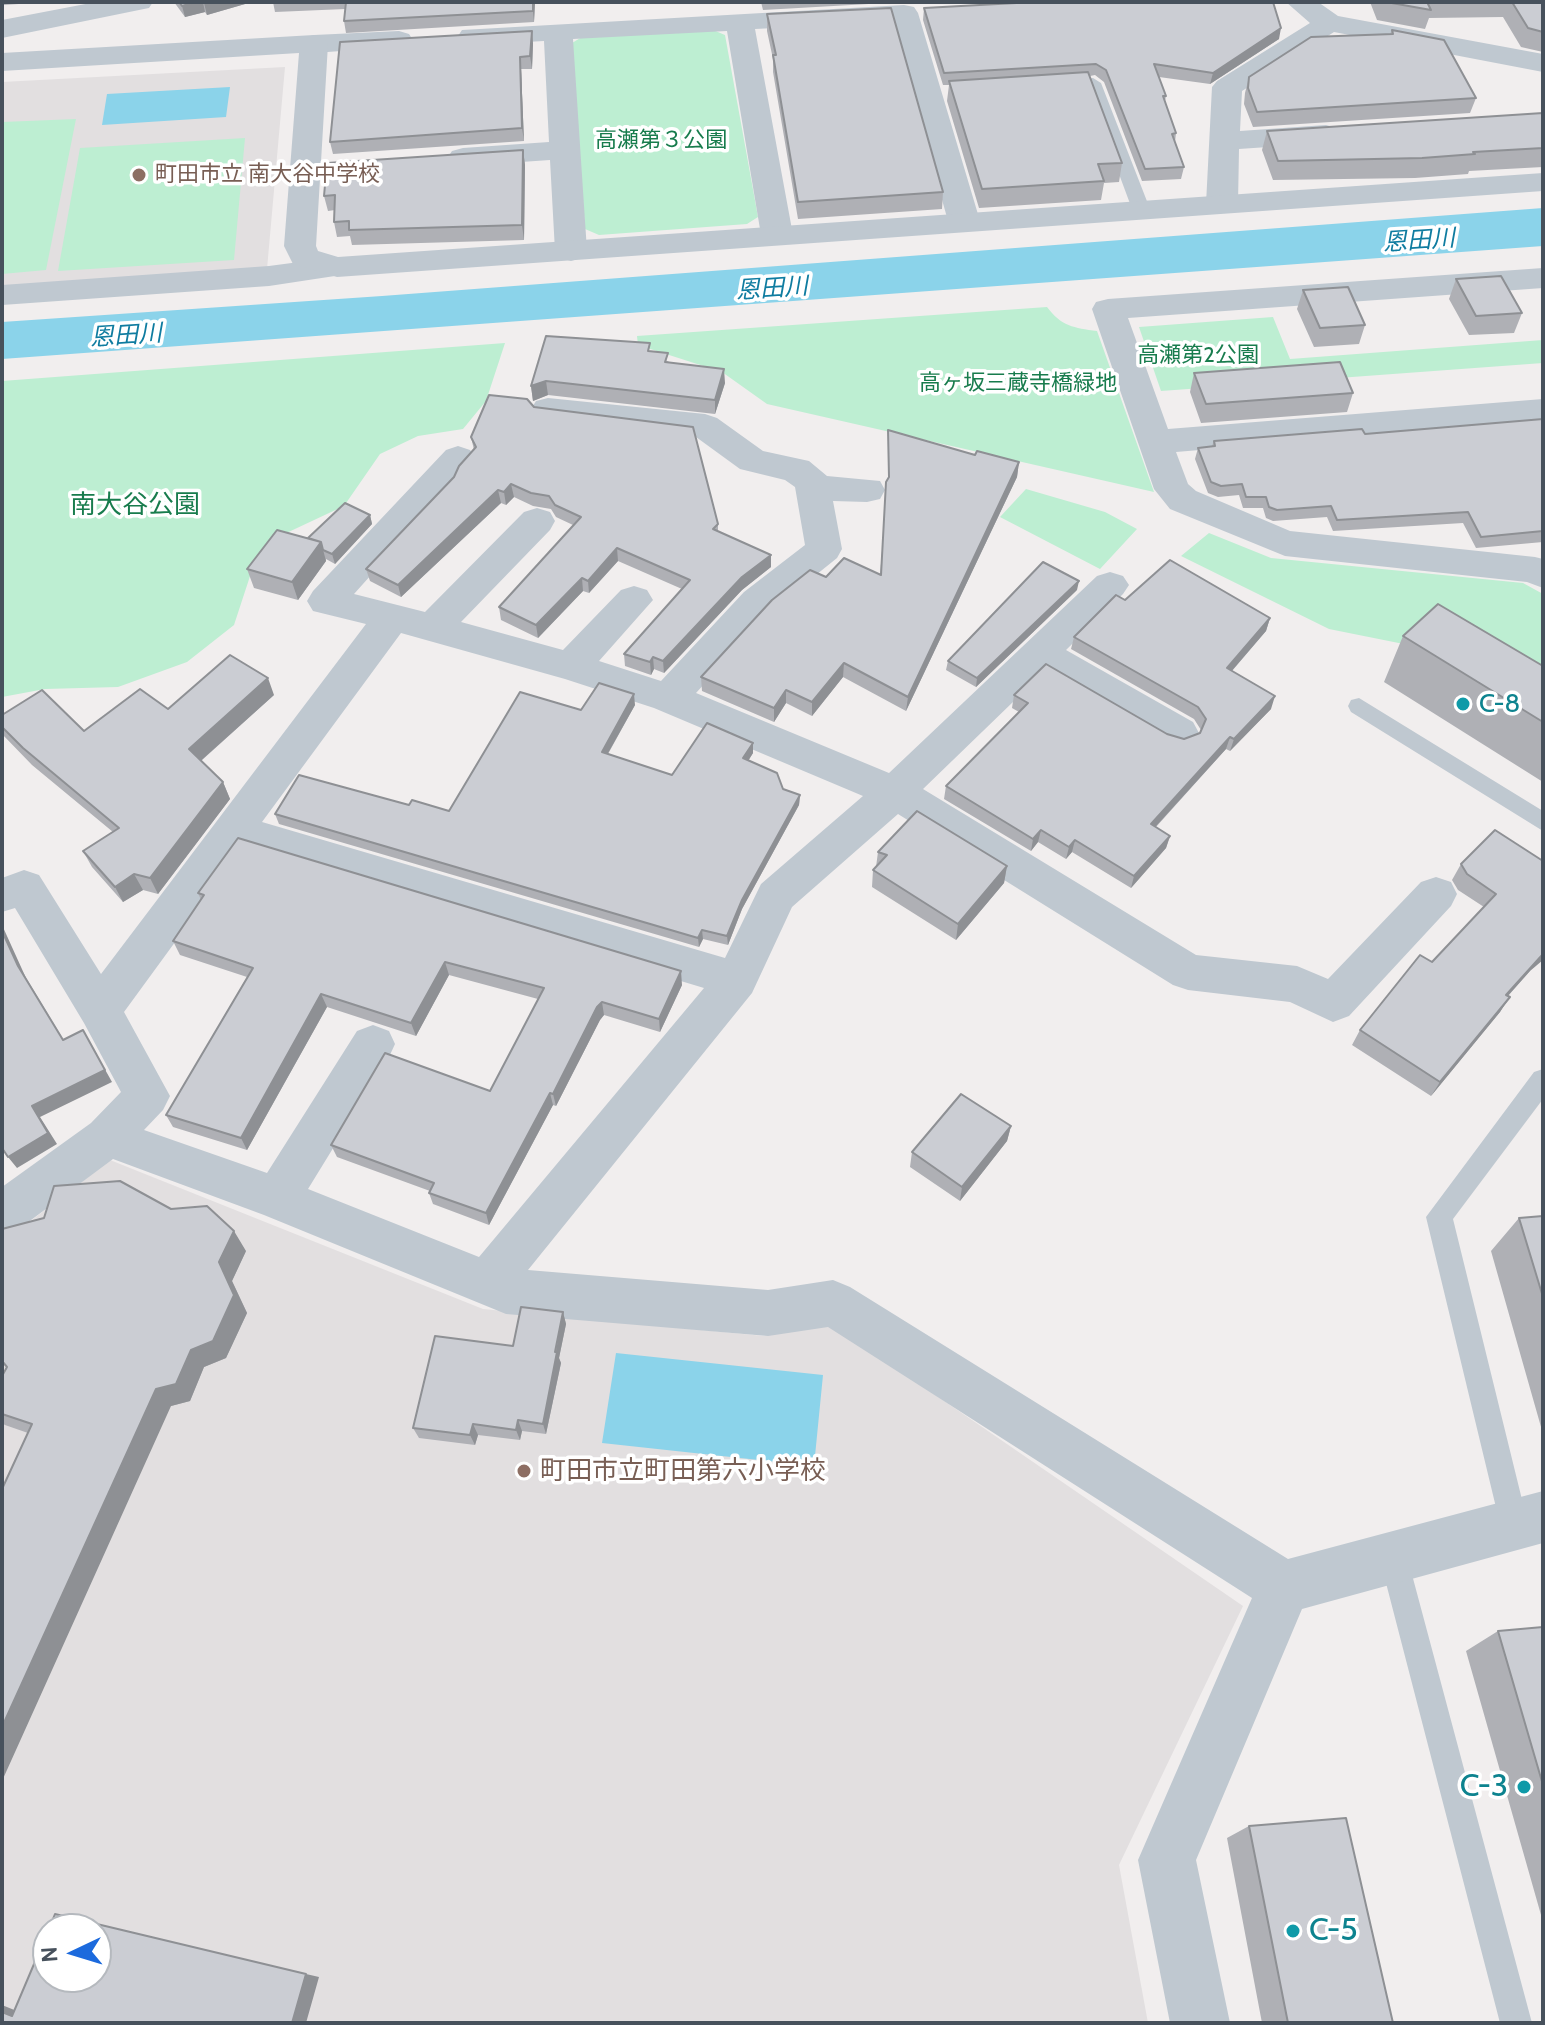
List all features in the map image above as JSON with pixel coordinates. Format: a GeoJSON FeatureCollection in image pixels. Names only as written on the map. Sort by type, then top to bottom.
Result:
{"type":"FeatureCollection","features":[{"type":"Feature","properties":{"kind":"street"},"geometry":{"type":"LineString","coordinates":[[2,29],[100,7],[139,2]]}},
{"type":"Feature","properties":{"kind":"street"},"geometry":{"type":"LineString","coordinates":[[1300,2],[1329,23],[1543,63]]}},
{"type":"Feature","properties":{"kind":"street"},"geometry":{"type":"LineString","coordinates":[[451,37],[911,12],[935,94],[964,221]]}},
{"type":"Feature","properties":{"kind":"street"},"geometry":{"type":"LineString","coordinates":[[739,21],[777,235]]}},
{"type":"Feature","properties":{"kind":"street"},"geometry":{"type":"LineString","coordinates":[[1222,204],[1227,87],[1329,23]]}},
{"type":"Feature","properties":{"kind":"street"},"geometry":{"type":"LineString","coordinates":[[558,32],[571,251]]}},
{"type":"Feature","properties":{"kind":"street"},"geometry":{"type":"LineString","coordinates":[[2,62],[421,39]]}},
{"type":"Feature","properties":{"kind":"street"},"geometry":{"type":"LineString","coordinates":[[314,44],[320,167],[300,246],[304,257],[337,267]]}},
{"type":"Feature","properties":{"kind":"street"},"geometry":{"type":"LineString","coordinates":[[1225,141],[1352,133]]}},
{"type":"Feature","properties":{"kind":"street"},"geometry":{"type":"LineString","coordinates":[[427,159],[565,150]]}},
{"type":"Feature","properties":{"kind":"street"},"geometry":{"type":"LineString","coordinates":[[2,295],[964,221],[1543,182]]}},
{"type":"Feature","properties":{"kind":"street"},"geometry":{"type":"LineString","coordinates":[[1543,278],[1108,309],[1172,489],[1183,500],[1285,543],[1535,570],[1543,575]]}},
{"type":"Feature","properties":{"kind":"street"},"geometry":{"type":"LineString","coordinates":[[548,409],[705,426],[752,461],[796,470],[812,481],[824,549],[757,602],[668,698]]}},
{"type":"Feature","properties":{"kind":"street"},"geometry":{"type":"LineString","coordinates":[[1155,442],[1543,410]]}},
{"type":"Feature","properties":{"kind":"street"},"geometry":{"type":"LineString","coordinates":[[458,458],[326,601],[571,666],[668,698],[895,792],[1188,972],[1297,984],[1333,1003],[1436,894]]}},
{"type":"Feature","properties":{"kind":"street"},"geometry":{"type":"LineString","coordinates":[[813,488],[867,490]]}},
{"type":"Feature","properties":{"kind":"street"},"geometry":{"type":"LineString","coordinates":[[432,629],[537,521]]}},
{"type":"Feature","properties":{"kind":"street"},"geometry":{"type":"LineString","coordinates":[[487,1284],[737,980],[776,896],[895,792],[1110,585]]}},
{"type":"Feature","properties":{"kind":"street"},"geometry":{"type":"LineString","coordinates":[[571,666],[634,600]]}},
{"type":"Feature","properties":{"kind":"street"},"geometry":{"type":"LineString","coordinates":[[100,1010],[392,617]]}},
{"type":"Feature","properties":{"kind":"street"},"geometry":{"type":"LineString","coordinates":[[1039,653],[1179,733]]}},
{"type":"Feature","properties":{"kind":"street"},"geometry":{"type":"LineString","coordinates":[[234,830],[737,980]]}},
{"type":"Feature","properties":{"kind":"street"},"geometry":{"type":"LineString","coordinates":[[2,895],[24,887],[100,1010],[147,1096],[107,1137],[2,1214]]}},
{"type":"Feature","properties":{"kind":"street"},"geometry":{"type":"LineString","coordinates":[[277,1198],[373,1044]]}},
{"type":"Feature","properties":{"kind":"street"},"geometry":{"type":"LineString","coordinates":[[107,1137],[277,1198],[506,1291],[768,1313],[833,1303],[1284,1587],[1528,1520]]}},
{"type":"Feature","properties":{"kind":"street"},"geometry":{"type":"LineString","coordinates":[[1200,2023],[1167,1860],[1284,1587]]}},
{"type":"Feature","properties":{"kind":"lane"},"geometry":{"type":"LineString","coordinates":[[1048,86],[1093,83],[1141,209]]}},
{"type":"Feature","properties":{"kind":"lane"},"geometry":{"type":"LineString","coordinates":[[1359,706],[1543,822]]}},
{"type":"Feature","properties":{"kind":"lane"},"geometry":{"type":"LineString","coordinates":[[1528,1520],[1439,1217],[1543,1080]]}},
{"type":"Feature","properties":{"kind":"lane"},"geometry":{"type":"LineString","coordinates":[[1393,1556],[1516,2023]]}},
{"type":"Feature","properties":{"kind":"shaded area","name":"町田市立 南大谷中学校"},"geometry":{"type":"Polygon","coordinates":[[[285,67],[267,269],[2,288],[2,82],[285,67]]]}},
{"type":"Feature","properties":{"kind":"shaded area","name":"町田市立町田第六小学校"},"geometry":{"type":"Polygon","coordinates":[[[110,1160],[483,1309],[764,1336],[832,1324],[1243,1606],[1119,1865],[1148,2023],[2,2023],[2,1243],[110,1160]]]}},
{"type":"Feature","properties":{"kind":"green space","name":"高瀬第３公園"},"geometry":{"type":"Polygon","coordinates":[[[713,30],[725,35],[758,217],[747,224],[599,235],[585,229],[572,43],[582,37],[713,30]]]}},
{"type":"Feature","properties":{"kind":"green space"},"geometry":{"type":"Polygon","coordinates":[[[76,119],[46,270],[2,274],[2,122],[76,119]]]}},
{"type":"Feature","properties":{"kind":"green space"},"geometry":{"type":"Polygon","coordinates":[[[245,138],[234,260],[58,271],[80,148],[245,138]]]}},
{"type":"Feature","properties":{"kind":"green space","name":"高ヶ坂三蔵寺橋緑地"},"geometry":{"type":"Polygon","coordinates":[[[1047,307],[1069,325],[1097,331],[1154,492],[767,404],[722,372],[638,345],[637,336],[1047,307]]]}},
{"type":"Feature","properties":{"kind":"green space","name":"高瀬第2公園"},"geometry":{"type":"Polygon","coordinates":[[[1273,317],[1290,359],[1543,340],[1543,363],[1161,391],[1139,327],[1273,317]]]}},
{"type":"Feature","properties":{"kind":"green space","name":"南大谷公園"},"geometry":{"type":"Polygon","coordinates":[[[505,343],[486,401],[463,429],[418,436],[380,454],[344,506],[280,536],[253,567],[234,625],[187,662],[118,687],[45,689],[2,697],[2,381],[505,343]]]}},
{"type":"Feature","properties":{"kind":"green space"},"geometry":{"type":"Polygon","coordinates":[[[1026,489],[1105,512],[1137,529],[1100,569],[1000,517],[1026,489]]]}},
{"type":"Feature","properties":{"kind":"green space"},"geometry":{"type":"Polygon","coordinates":[[[1209,533],[1271,558],[1523,583],[1543,594],[1543,672],[1329,629],[1181,556],[1209,533]]]}},
{"type":"Feature","properties":{"kind":"water"},"geometry":{"type":"Polygon","coordinates":[[[230,87],[226,117],[102,125],[107,94],[230,87]]]}},
{"type":"Feature","properties":{"kind":"water","name":"恩田川"},"geometry":{"type":"Polygon","coordinates":[[[1543,208],[1543,246],[2,359],[2,322],[1543,208]]]}},
{"type":"Feature","properties":{"kind":"water"},"geometry":{"type":"Polygon","coordinates":[[[616,1353],[823,1375],[814,1466],[602,1443],[616,1353]]]}},
{"type":"Feature","properties":{"kind":"building"},"geometry":{"type":"Polygon","coordinates":[[[346,2],[533,2],[533,11],[344,21],[346,2]]]}},
{"type":"Feature","properties":{"kind":"building"},"geometry":{"type":"Polygon","coordinates":[[[1035,2],[1273,2],[1281,28],[1213,73],[1154,64],[1166,96],[1163,96],[1176,133],[1172,134],[1184,167],[1145,169],[1106,70],[1096,64],[944,73],[924,8],[1035,2]]]}},
{"type":"Feature","properties":{"kind":"building"},"geometry":{"type":"Polygon","coordinates":[[[1386,2],[1427,2],[1431,10],[1386,2]]]}},
{"type":"Feature","properties":{"kind":"building"},"geometry":{"type":"Polygon","coordinates":[[[1512,2],[1543,2],[1543,32],[1528,28],[1512,2]]]}},
{"type":"Feature","properties":{"kind":"building"},"geometry":{"type":"Polygon","coordinates":[[[891,8],[943,192],[798,202],[767,14],[891,8]]]}},
{"type":"Feature","properties":{"kind":"building"},"geometry":{"type":"Polygon","coordinates":[[[1392,30],[1444,40],[1476,98],[1257,112],[1248,88],[1249,77],[1311,37],[1393,34],[1392,30]]]}},
{"type":"Feature","properties":{"kind":"building"},"geometry":{"type":"Polygon","coordinates":[[[532,31],[530,56],[520,57],[522,128],[330,142],[340,42],[532,31]]]}},
{"type":"Feature","properties":{"kind":"building"},"geometry":{"type":"Polygon","coordinates":[[[1088,72],[1122,163],[1098,164],[1104,181],[982,189],[949,81],[1088,72]]]}},
{"type":"Feature","properties":{"kind":"building"},"geometry":{"type":"Polygon","coordinates":[[[1543,113],[1543,148],[1422,158],[1278,161],[1267,131],[1543,113]]]}},
{"type":"Feature","properties":{"kind":"building"},"geometry":{"type":"Polygon","coordinates":[[[523,150],[522,225],[349,230],[349,221],[334,222],[335,195],[324,196],[327,163],[523,150]]]}},
{"type":"Feature","properties":{"kind":"building"},"geometry":{"type":"Polygon","coordinates":[[[1501,276],[1522,313],[1476,316],[1456,279],[1501,276]]]}},
{"type":"Feature","properties":{"kind":"building"},"geometry":{"type":"Polygon","coordinates":[[[1348,287],[1365,325],[1320,328],[1303,290],[1348,287]]]}},
{"type":"Feature","properties":{"kind":"building"},"geometry":{"type":"Polygon","coordinates":[[[546,336],[650,343],[648,351],[668,353],[665,362],[724,369],[715,400],[546,381],[531,386],[546,336]]]}},
{"type":"Feature","properties":{"kind":"building"},"geometry":{"type":"Polygon","coordinates":[[[1340,362],[1353,393],[1206,404],[1194,373],[1340,362]]]}},
{"type":"Feature","properties":{"kind":"building"},"geometry":{"type":"Polygon","coordinates":[[[489,395],[527,399],[534,407],[693,427],[718,524],[713,529],[771,555],[742,577],[663,661],[653,657],[650,662],[624,654],[690,580],[617,548],[588,581],[582,578],[536,625],[499,607],[581,517],[555,505],[549,496],[531,493],[511,484],[504,492],[498,490],[398,585],[366,569],[454,477],[459,466],[476,447],[471,437],[489,395]]]}},
{"type":"Feature","properties":{"kind":"building"},"geometry":{"type":"Polygon","coordinates":[[[1543,419],[1543,531],[1481,537],[1468,512],[1337,520],[1331,506],[1277,510],[1269,507],[1266,497],[1246,497],[1242,484],[1221,486],[1211,482],[1198,448],[1215,446],[1214,441],[1362,429],[1365,434],[1543,419]]]}},
{"type":"Feature","properties":{"kind":"building"},"geometry":{"type":"Polygon","coordinates":[[[888,430],[975,455],[977,451],[1019,462],[908,697],[844,663],[812,702],[786,690],[774,708],[701,677],[772,600],[810,570],[826,577],[844,558],[881,575],[886,482],[889,477],[888,430]]]}},
{"type":"Feature","properties":{"kind":"building"},"geometry":{"type":"Polygon","coordinates":[[[345,503],[370,515],[332,554],[323,550],[321,542],[308,538],[345,503]]]}},
{"type":"Feature","properties":{"kind":"building"},"geometry":{"type":"Polygon","coordinates":[[[277,530],[321,542],[292,582],[247,569],[277,530]]]}},
{"type":"Feature","properties":{"kind":"building"},"geometry":{"type":"Polygon","coordinates":[[[1170,560],[1270,618],[1227,668],[1275,696],[1234,739],[1230,737],[1151,824],[1170,836],[1134,876],[1075,840],[1069,847],[1041,830],[1033,839],[946,786],[1028,703],[1014,695],[1046,664],[1167,734],[1184,739],[1200,733],[1206,719],[1198,707],[1074,637],[1116,595],[1125,600],[1170,560]]]}},
{"type":"Feature","properties":{"kind":"building"},"geometry":{"type":"Polygon","coordinates":[[[1043,562],[1079,581],[977,678],[948,661],[1043,562]]]}},
{"type":"Feature","properties":{"kind":"building"},"geometry":{"type":"Polygon","coordinates":[[[1438,604],[1543,666],[1543,722],[1403,636],[1438,604]]]}},
{"type":"Feature","properties":{"kind":"building"},"geometry":{"type":"Polygon","coordinates":[[[230,655],[268,678],[189,749],[223,782],[150,878],[134,874],[115,887],[83,851],[119,828],[23,748],[2,727],[2,715],[42,690],[84,731],[140,689],[168,709],[230,655]]]}},
{"type":"Feature","properties":{"kind":"building"},"geometry":{"type":"Polygon","coordinates":[[[599,683],[634,694],[602,752],[672,775],[707,723],[753,743],[743,758],[777,773],[783,789],[800,795],[742,900],[727,936],[702,930],[698,938],[275,814],[299,775],[409,805],[412,800],[449,811],[520,692],[581,710],[599,683]]]}},
{"type":"Feature","properties":{"kind":"building"},"geometry":{"type":"Polygon","coordinates":[[[917,811],[1007,866],[958,924],[873,870],[887,855],[878,852],[917,811]]]}},
{"type":"Feature","properties":{"kind":"building"},"geometry":{"type":"Polygon","coordinates":[[[1495,830],[1543,861],[1543,954],[1506,995],[1510,997],[1440,1082],[1360,1030],[1420,955],[1432,962],[1496,894],[1467,874],[1461,864],[1495,830]]]}},
{"type":"Feature","properties":{"kind":"building"},"geometry":{"type":"Polygon","coordinates":[[[238,838],[681,971],[659,1019],[602,1002],[597,1007],[553,1094],[550,1093],[486,1213],[429,1193],[434,1183],[331,1145],[385,1053],[490,1091],[544,988],[445,962],[411,1023],[321,994],[241,1138],[166,1115],[253,968],[173,941],[204,895],[198,893],[238,838]]]}},
{"type":"Feature","properties":{"kind":"building"},"geometry":{"type":"Polygon","coordinates":[[[2,931],[18,966],[63,1040],[83,1030],[105,1070],[32,1106],[48,1133],[8,1157],[2,1148],[2,931]]]}},
{"type":"Feature","properties":{"kind":"building"},"geometry":{"type":"Polygon","coordinates":[[[961,1094],[1011,1126],[962,1187],[912,1152],[961,1094]]]}},
{"type":"Feature","properties":{"kind":"building"},"geometry":{"type":"Polygon","coordinates":[[[120,1181],[171,1209],[207,1206],[234,1231],[219,1262],[234,1295],[213,1341],[191,1350],[176,1384],[156,1389],[2,1727],[2,1489],[32,1424],[2,1414],[2,1376],[7,1367],[2,1361],[2,1229],[44,1218],[54,1186],[120,1181]]]}},
{"type":"Feature","properties":{"kind":"building"},"geometry":{"type":"Polygon","coordinates":[[[1543,1216],[1543,1297],[1519,1218],[1543,1216]]]}},
{"type":"Feature","properties":{"kind":"building"},"geometry":{"type":"Polygon","coordinates":[[[521,1307],[563,1312],[543,1424],[518,1420],[516,1430],[473,1424],[470,1435],[413,1428],[435,1336],[513,1346],[521,1307]]]}},
{"type":"Feature","properties":{"kind":"building"},"geometry":{"type":"Polygon","coordinates":[[[1543,1627],[1543,1785],[1498,1631],[1543,1627]]]}},
{"type":"Feature","properties":{"kind":"building","name":"C-5"},"geometry":{"type":"Polygon","coordinates":[[[1346,1818],[1393,2023],[1288,2023],[1249,1826],[1346,1818]]]}},
{"type":"Feature","properties":{"kind":"building"},"geometry":{"type":"Polygon","coordinates":[[[112,1928],[306,1974],[292,2023],[2,2023],[2,2012],[12,2016],[32,1969],[32,1993],[112,1993],[112,1928]]]}},
{"type":"Feature","properties":{"kind":"place","name":"町田市立 南大谷中学校"},"geometry":{"type":"Point","coordinates":[139,175]}},
{"type":"Feature","properties":{"kind":"place","name":"C-8"},"geometry":{"type":"Point","coordinates":[1463,704]}},
{"type":"Feature","properties":{"kind":"place","name":"町田市立町田第六小学校"},"geometry":{"type":"Point","coordinates":[524,1471]}},
{"type":"Feature","properties":{"kind":"place","name":"C-3"},"geometry":{"type":"Point","coordinates":[1524,1787]}},
{"type":"Feature","properties":{"kind":"place","name":"C-5"},"geometry":{"type":"Point","coordinates":[1293,1931]}}]}
